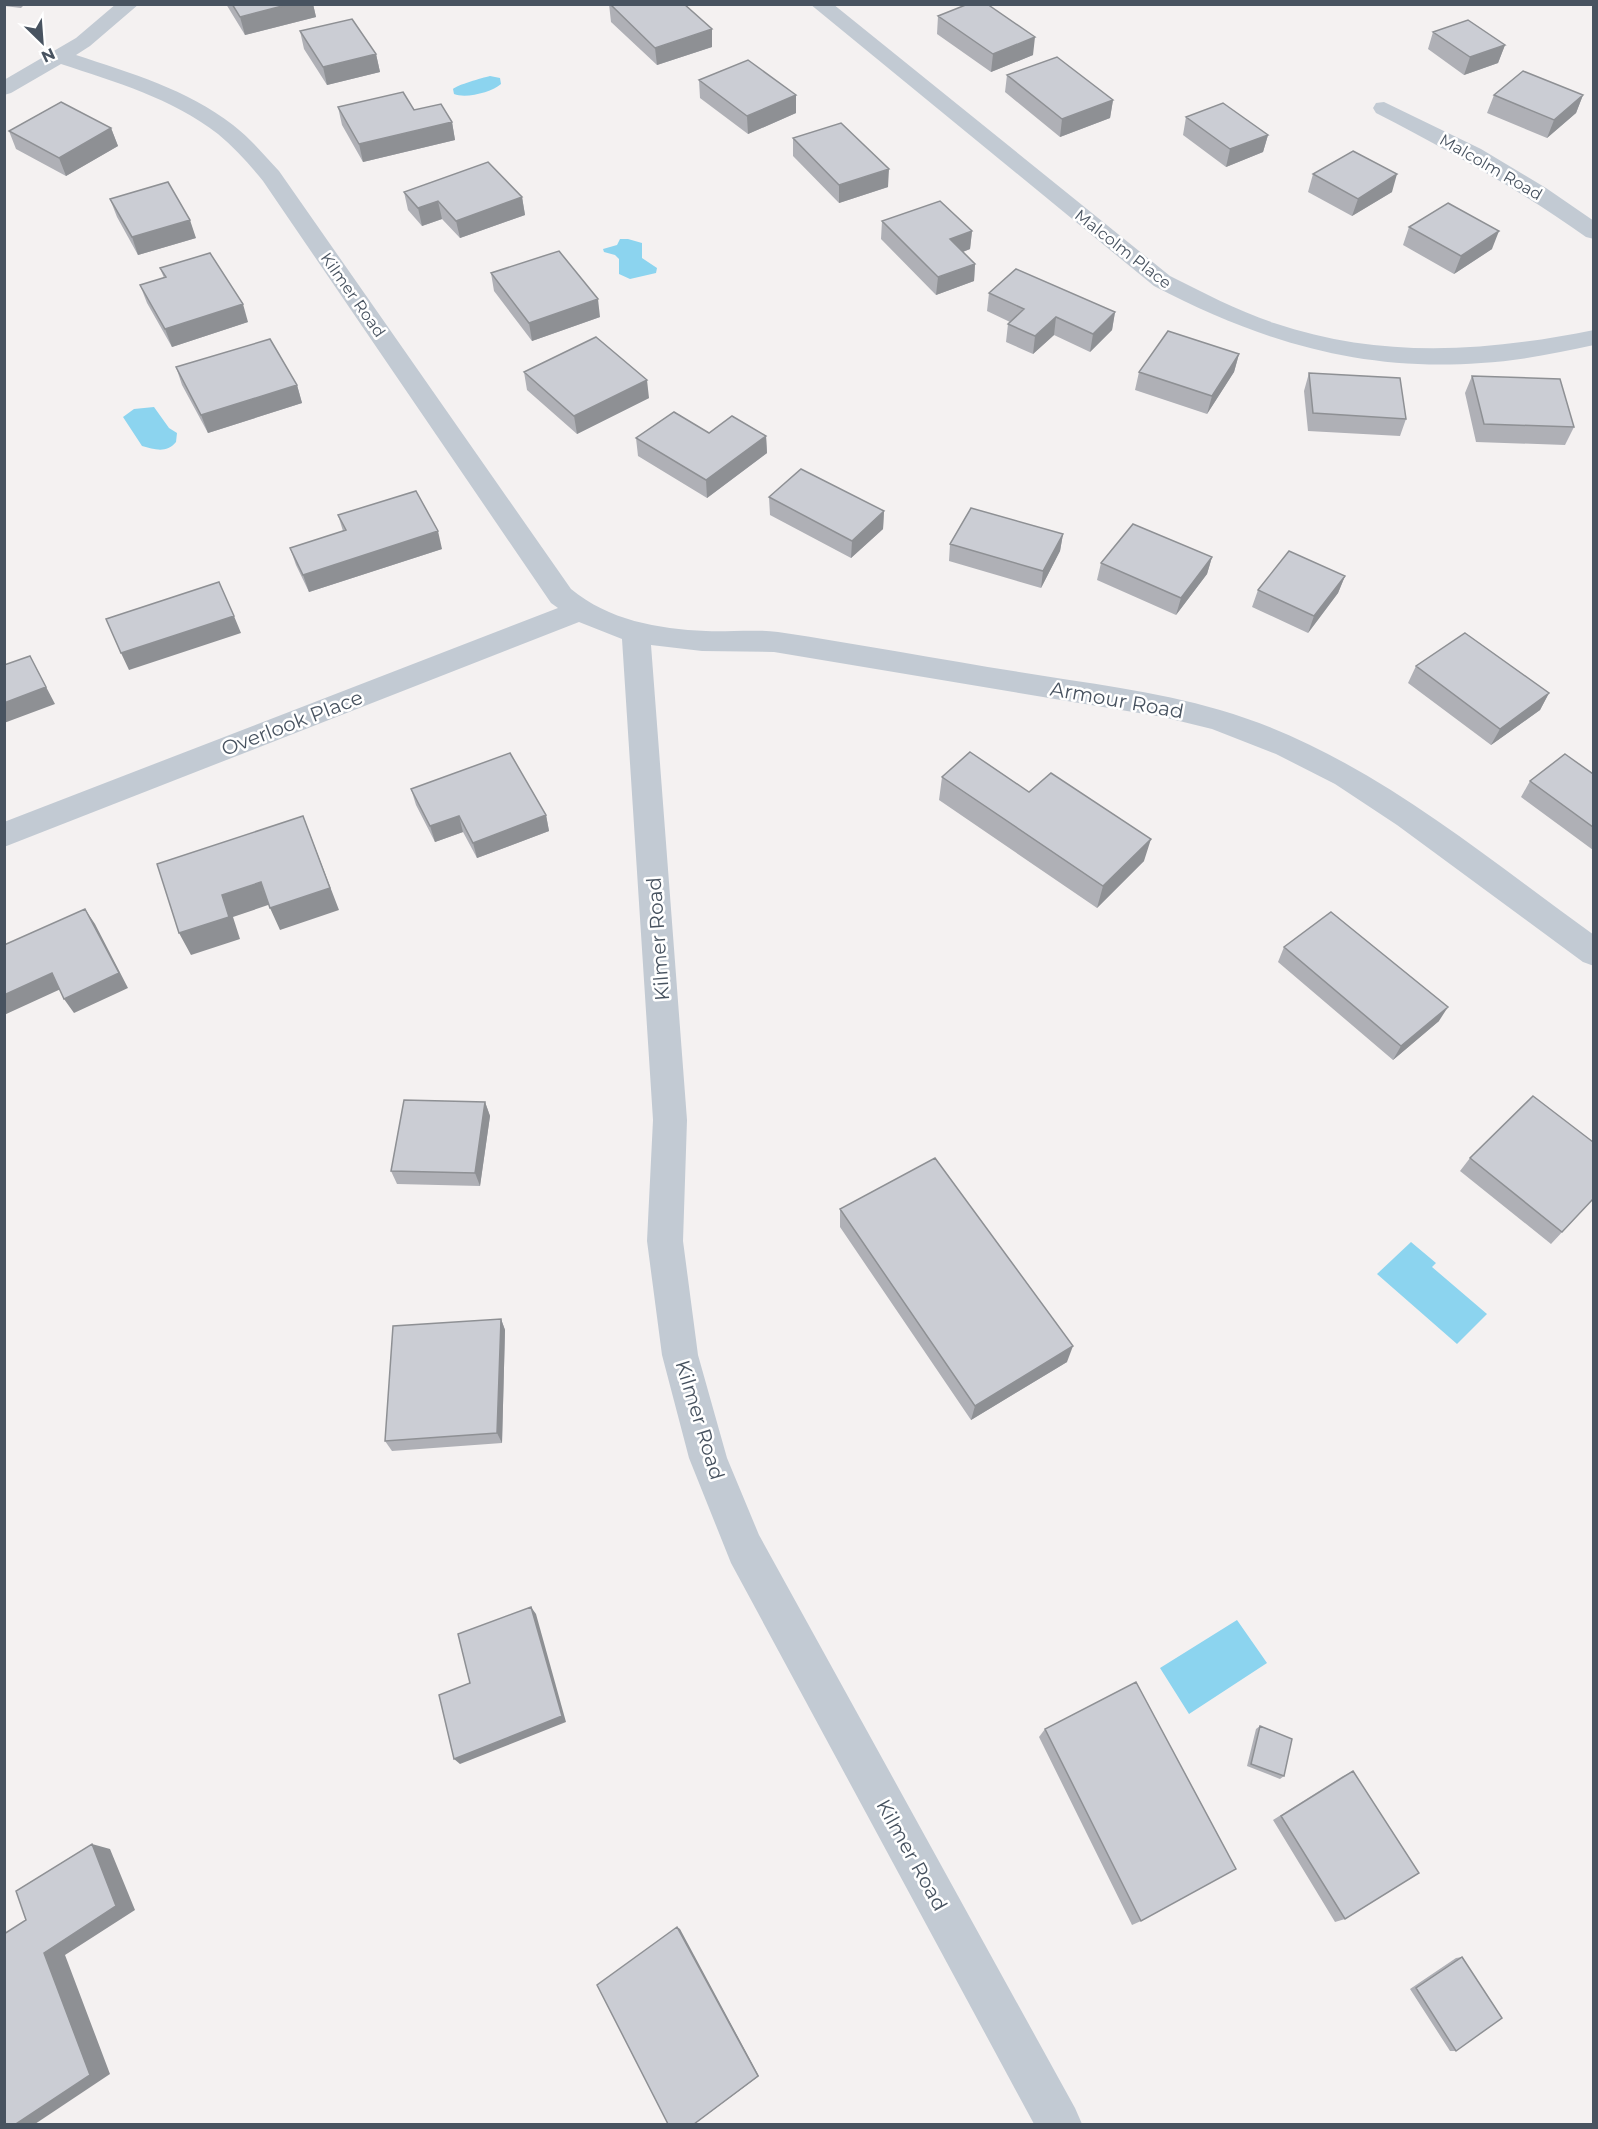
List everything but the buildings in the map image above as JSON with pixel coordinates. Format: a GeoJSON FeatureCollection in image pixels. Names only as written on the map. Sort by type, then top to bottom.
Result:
{"type":"FeatureCollection","features":[{"type":"Feature","properties":{"kind":"street"},"geometry":{"type":"LineString","coordinates":[[4,89],[62,57],[129,4]]}},
{"type":"Feature","properties":{"kind":"street","name":"Malcolm Place"},"geometry":{"type":"LineString","coordinates":[[820,4],[1162,282],[1211,309],[1252,326],[1297,339],[1356,352],[1416,357],[1474,357],[1569,343],[1593,337]]}},
{"type":"Feature","properties":{"kind":"street","name":"Kilmer Road"},"geometry":{"type":"LineString","coordinates":[[62,57],[146,85],[184,103],[218,124],[247,148],[278,185],[561,596],[579,610]]}},
{"type":"Feature","properties":{"kind":"street","name":"Malcolm Road"},"geometry":{"type":"LineString","coordinates":[[1384,108],[1473,154],[1538,193],[1593,232]]}},
{"type":"Feature","properties":{"kind":"street","name":"Armour Road"},"geometry":{"type":"LineString","coordinates":[[579,610],[636,633],[702,641],[774,642],[1163,706],[1218,720],[1287,746],[1345,776],[1408,817],[1593,953]]}},
{"type":"Feature","properties":{"kind":"street","name":"Overlook Place"},"geometry":{"type":"LineString","coordinates":[[4,835],[579,610]]}},
{"type":"Feature","properties":{"kind":"street","name":"Kilmer Road"},"geometry":{"type":"LineString","coordinates":[[636,633],[670,1120],[665,1241],[680,1356],[708,1458],[745,1549],[1059,2124]]}},
{"type":"Feature","properties":{"kind":"water"},"geometry":{"type":"Polygon","coordinates":[[[490,76],[500,78],[501,84],[479,94],[465,96],[454,94],[455,87],[490,76]]]}},
{"type":"Feature","properties":{"kind":"water"},"geometry":{"type":"Polygon","coordinates":[[[620,239],[642,243],[642,258],[657,268],[656,273],[630,279],[619,274],[619,259],[615,255],[604,252],[603,249],[617,245],[620,239]]]}},
{"type":"Feature","properties":{"kind":"water"},"geometry":{"type":"Polygon","coordinates":[[[154,407],[169,428],[177,433],[176,442],[168,448],[155,449],[142,446],[123,417],[134,409],[154,407]]]}},
{"type":"Feature","properties":{"kind":"water"},"geometry":{"type":"Polygon","coordinates":[[[1411,1242],[1436,1263],[1432,1267],[1487,1314],[1457,1344],[1377,1274],[1411,1242]]]}},
{"type":"Feature","properties":{"kind":"water"},"geometry":{"type":"Polygon","coordinates":[[[1237,1620],[1267,1663],[1189,1714],[1160,1668],[1237,1620]]]}}]}
